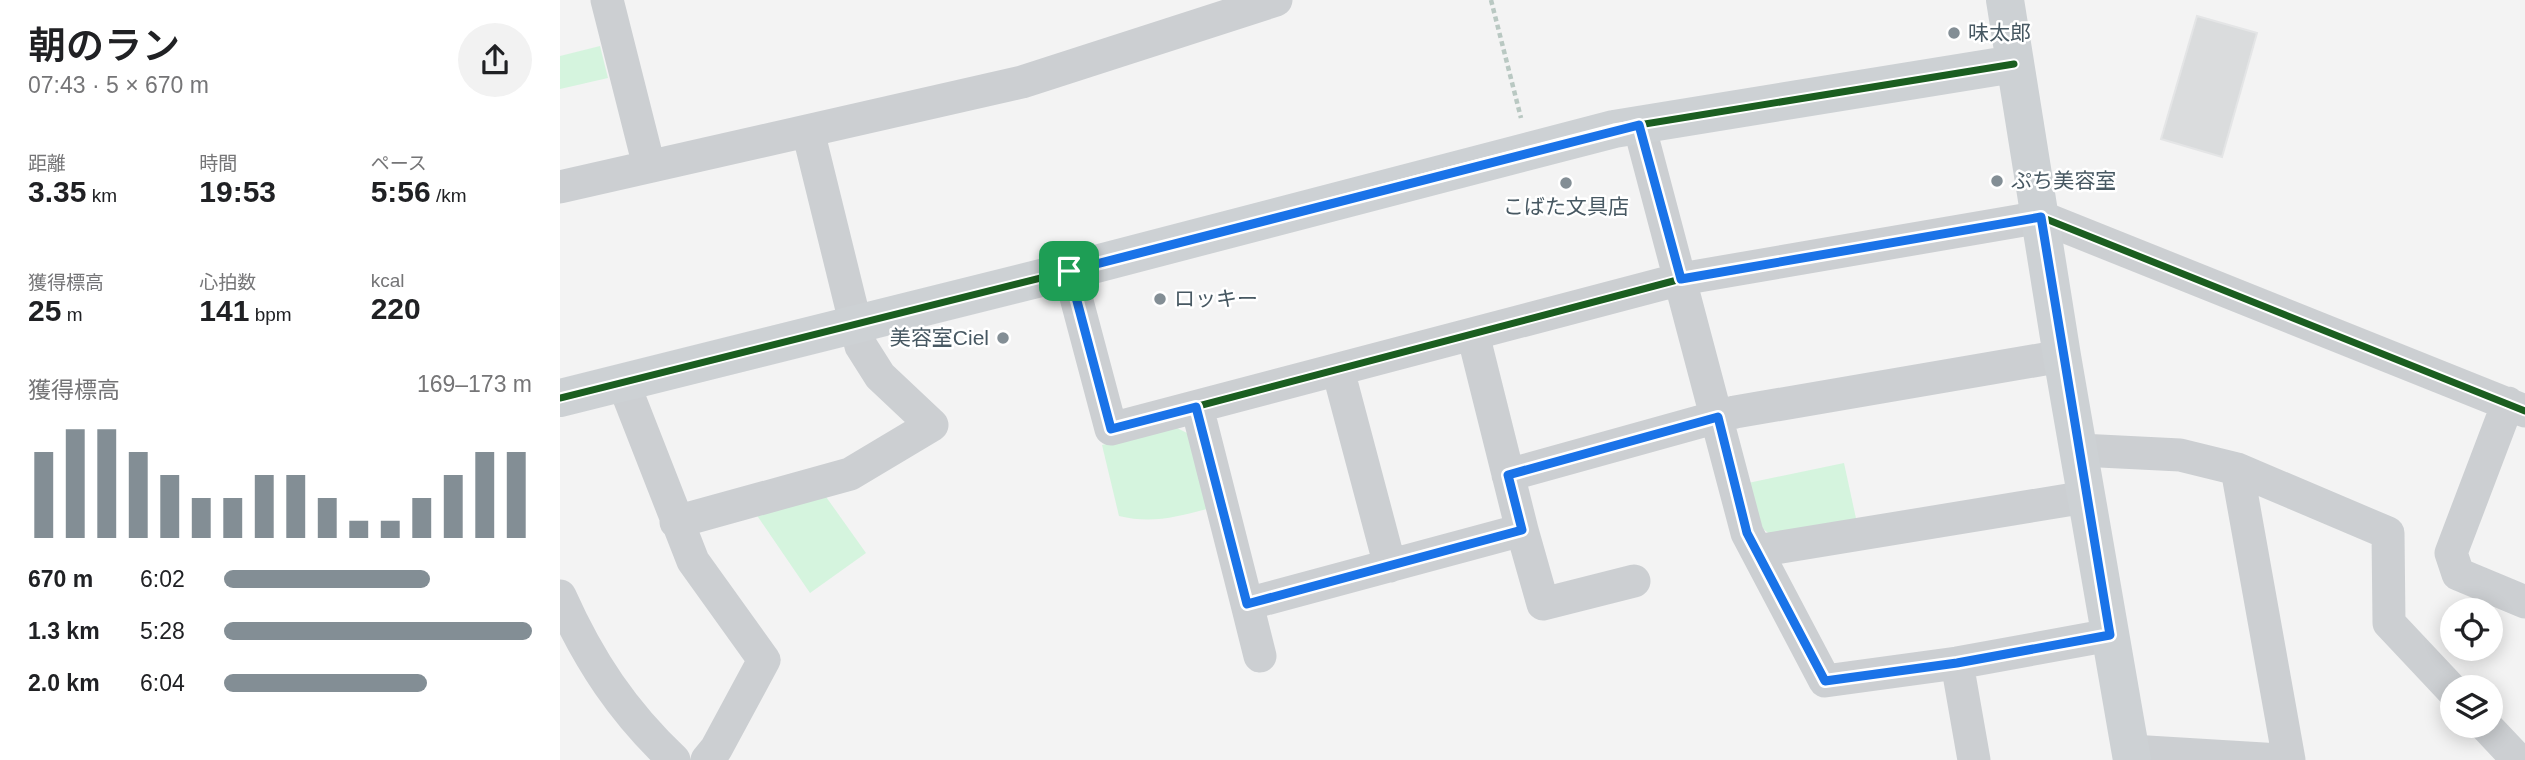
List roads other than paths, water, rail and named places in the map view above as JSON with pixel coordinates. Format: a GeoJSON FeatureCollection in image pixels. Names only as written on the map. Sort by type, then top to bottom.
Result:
{"type":"FeatureCollection","features":[{"type":"Feature","properties":{"kind":"street"},"geometry":{"type":"LineString","coordinates":[[607,0],[649,166]]}},
{"type":"Feature","properties":{"kind":"street"},"geometry":{"type":"LineString","coordinates":[[560,187],[1022,82],[1243,5],[1276,0]]}},
{"type":"Feature","properties":{"kind":"street"},"geometry":{"type":"LineString","coordinates":[[2005,0],[2062,356],[2132,755],[2280,760]]}},
{"type":"Feature","properties":{"kind":"street"},"geometry":{"type":"LineString","coordinates":[[560,398],[1639,125],[2014,64]]}},
{"type":"Feature","properties":{"kind":"street"},"geometry":{"type":"LineString","coordinates":[[1639,125],[1747,533],[1825,681],[1957,663],[2110,635]]}},
{"type":"Feature","properties":{"kind":"street"},"geometry":{"type":"LineString","coordinates":[[676,522],[850,474],[932,425],[880,376],[861,346],[808,131]]}},
{"type":"Feature","properties":{"kind":"street"},"geometry":{"type":"LineString","coordinates":[[1069,271],[1111,429],[1681,279],[2041,217],[2516,407],[2451,553],[2458,574],[2525,602]]}},
{"type":"Feature","properties":{"kind":"street"},"geometry":{"type":"LineString","coordinates":[[1473,334],[1522,530],[1544,604],[1634,581]]}},
{"type":"Feature","properties":{"kind":"street"},"geometry":{"type":"LineString","coordinates":[[1508,475],[1718,417],[2062,356]]}},
{"type":"Feature","properties":{"kind":"street"},"geometry":{"type":"LineString","coordinates":[[1338,370],[1390,566]]}},
{"type":"Feature","properties":{"kind":"street"},"geometry":{"type":"LineString","coordinates":[[623,382],[693,561],[764,660],[716,749],[707,760]]}},
{"type":"Feature","properties":{"kind":"street"},"geometry":{"type":"LineString","coordinates":[[1196,407],[1260,656]]}},
{"type":"Feature","properties":{"kind":"street"},"geometry":{"type":"LineString","coordinates":[[2080,450],[2180,455],[2237,469],[2388,533],[2389,624],[2440,677]]}},
{"type":"Feature","properties":{"kind":"street"},"geometry":{"type":"LineString","coordinates":[[2237,469],[2289,760]]}},
{"type":"Feature","properties":{"kind":"street"},"geometry":{"type":"LineString","coordinates":[[1757,551],[2086,497]]}},
{"type":"Feature","properties":{"kind":"street"},"geometry":{"type":"LineString","coordinates":[[1247,604],[1522,530]]}},
{"type":"Feature","properties":{"kind":"street"},"geometry":{"type":"LineString","coordinates":[[560,596],[572,624],[619,704],[674,760]]}},
{"type":"Feature","properties":{"kind":"street"},"geometry":{"type":"LineString","coordinates":[[1957,663],[1974,760]]}},
{"type":"Feature","properties":{"kind":"street"},"geometry":{"type":"LineString","coordinates":[[2497,738],[2518,760]]}},
{"type":"Feature","properties":{"kind":"place","name":"味太郎"},"geometry":{"type":"Point","coordinates":[1954,33]}},
{"type":"Feature","properties":{"kind":"place","name":"ぷち美容室"},"geometry":{"type":"Point","coordinates":[1997,181]}},
{"type":"Feature","properties":{"kind":"place","name":"こばた文具店"},"geometry":{"type":"Point","coordinates":[1566,183]}},
{"type":"Feature","properties":{"kind":"place","name":"ロッキー"},"geometry":{"type":"Point","coordinates":[1160,299]}},
{"type":"Feature","properties":{"kind":"place","name":"美容室Ciel"},"geometry":{"type":"Point","coordinates":[1003,338]}}]}
